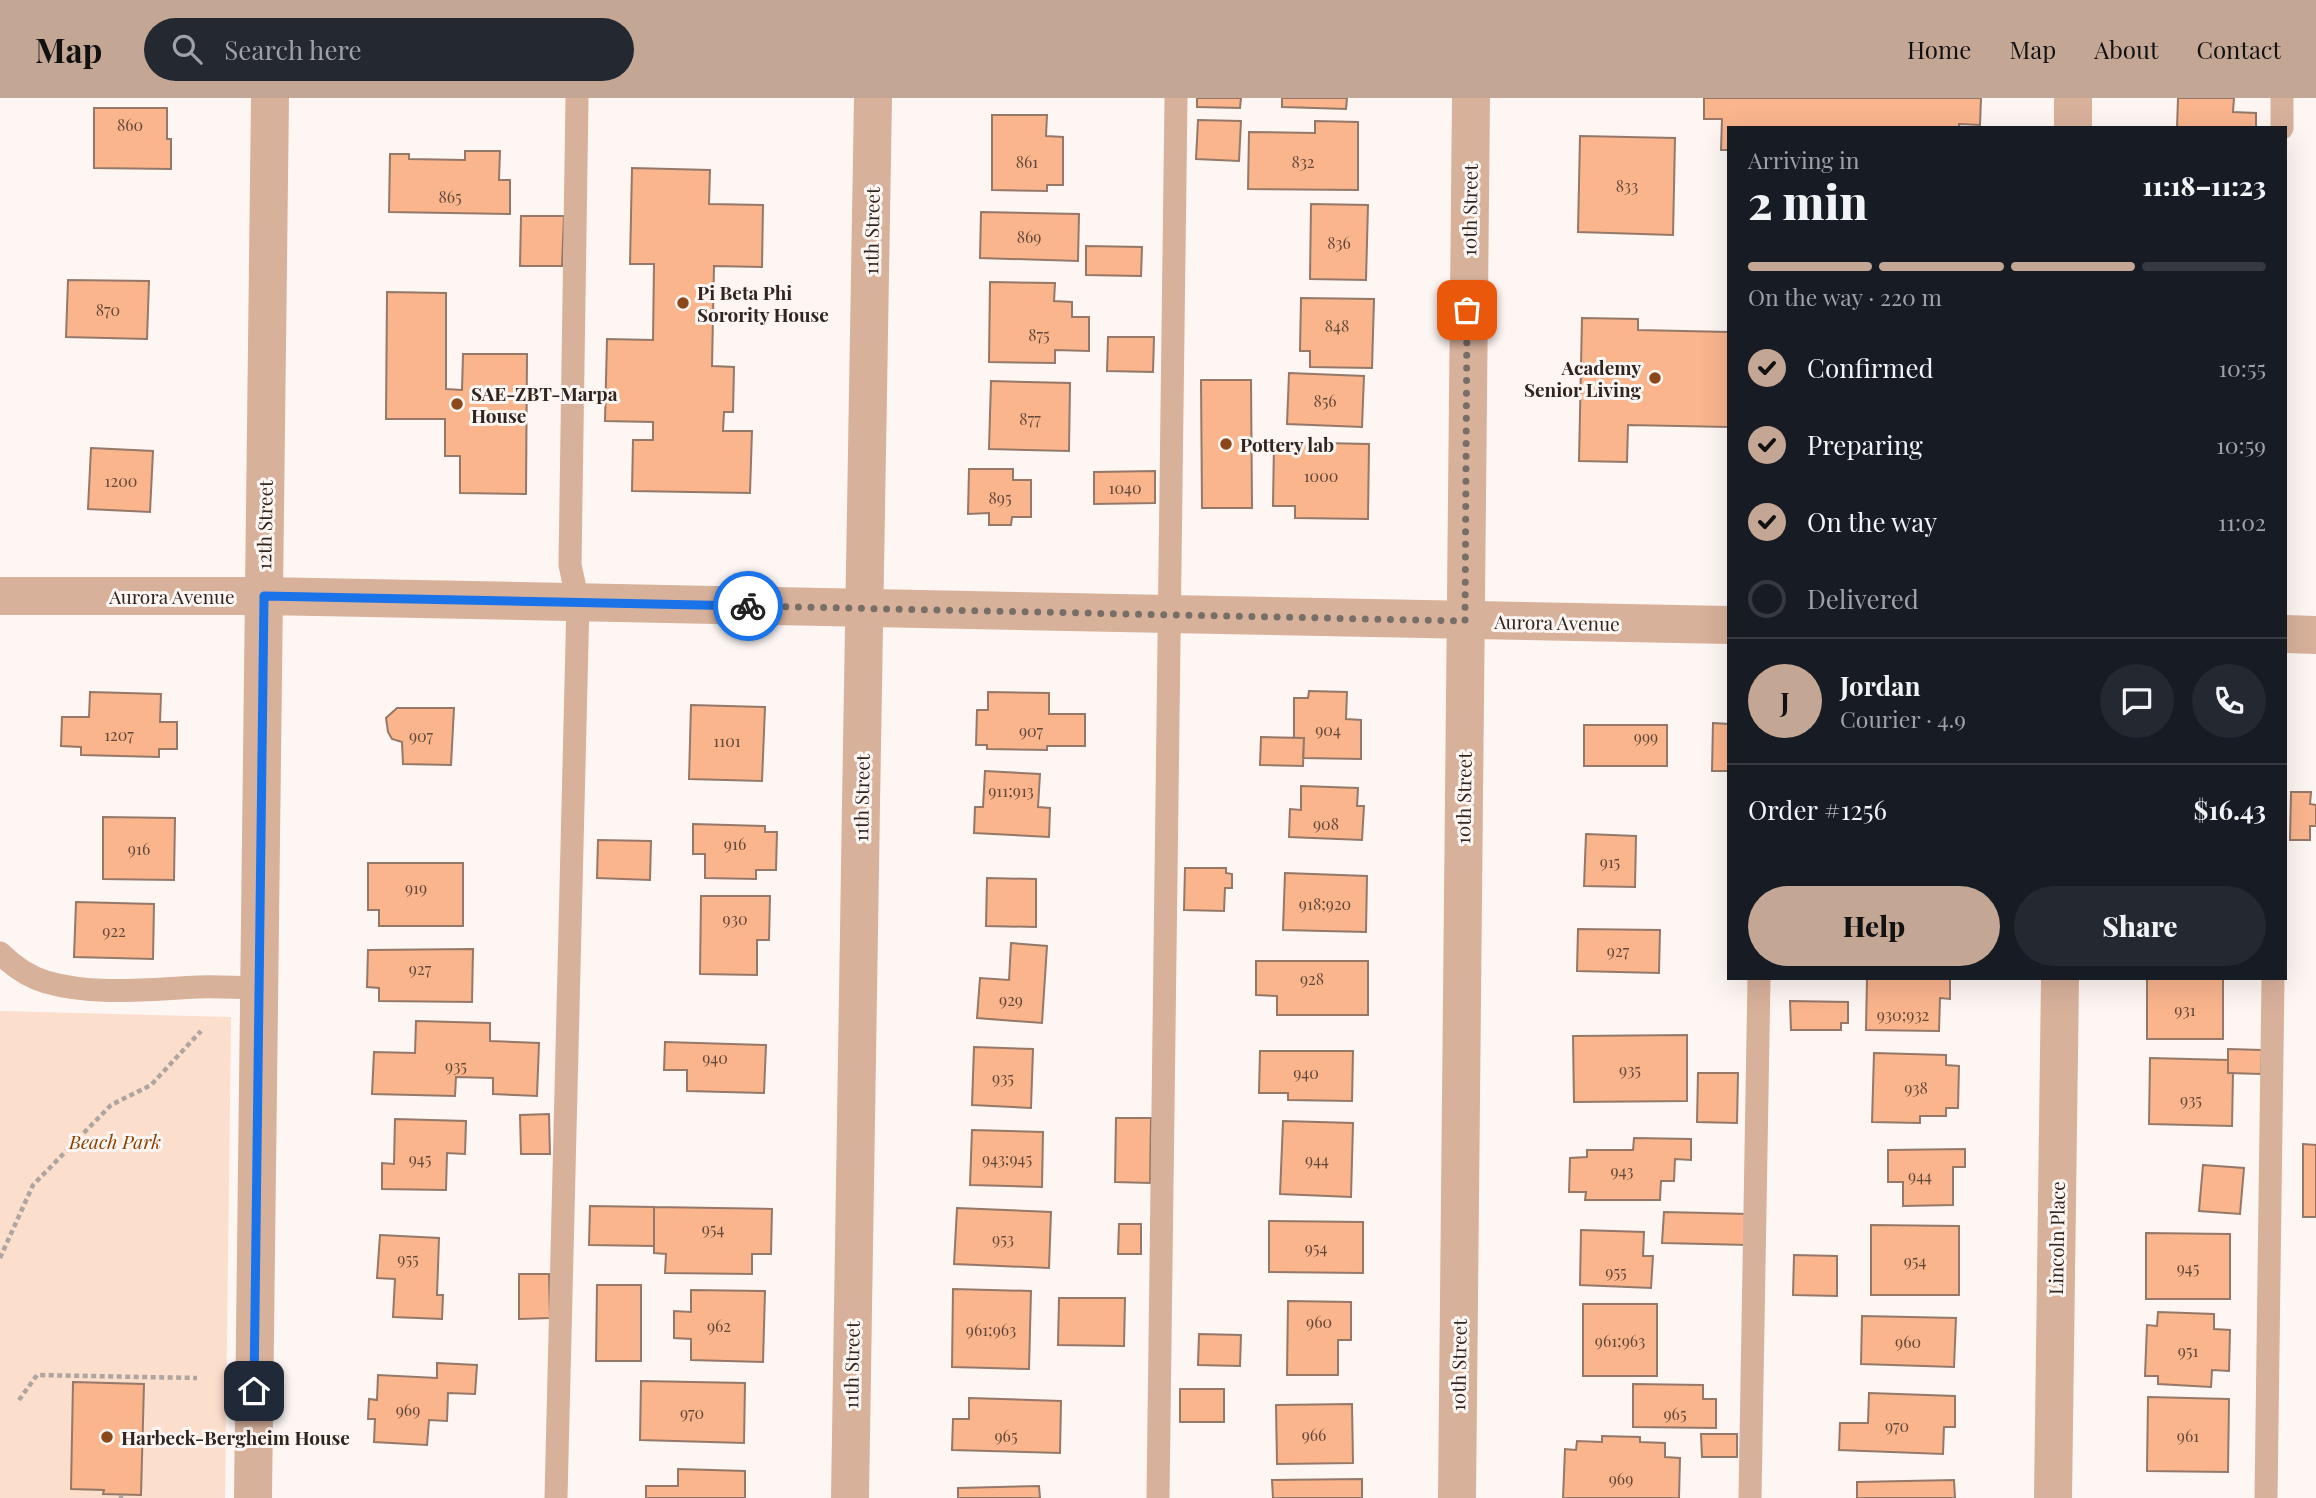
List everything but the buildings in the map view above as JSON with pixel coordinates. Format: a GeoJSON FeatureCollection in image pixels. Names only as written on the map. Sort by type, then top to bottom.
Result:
{"type":"FeatureCollection","features":[{"type":"Feature","properties":{"kind":"street","name":"12th Street"},"geometry":{"type":"LineString","coordinates":[[253,1498],[270,98]]}},
{"type":"Feature","properties":{"kind":"street","name":"11th Street"},"geometry":{"type":"LineString","coordinates":[[850,1498],[854,1117],[873,98]]}},
{"type":"Feature","properties":{"kind":"street","name":"10th Street"},"geometry":{"type":"LineString","coordinates":[[1457,1498],[1471,98]]}},
{"type":"Feature","properties":{"kind":"street"},"geometry":{"type":"LineString","coordinates":[[2073,98],[2073,126]]}},
{"type":"Feature","properties":{"kind":"street","name":"Aurora Avenue"},"geometry":{"type":"LineString","coordinates":[[0,596],[264,596],[1727,625]]}},
{"type":"Feature","properties":{"kind":"street"},"geometry":{"type":"LineString","coordinates":[[2287,634],[2316,635]]}},
{"type":"Feature","properties":{"kind":"street","name":"Lincoln Place"},"geometry":{"type":"LineString","coordinates":[[2053,1498],[2060,980]]}},
{"type":"Feature","properties":{"kind":"lane"},"geometry":{"type":"LineString","coordinates":[[556,1498],[578,602],[570,565],[578,98]]}},
{"type":"Feature","properties":{"kind":"lane"},"geometry":{"type":"LineString","coordinates":[[1158,1498],[1176,98]]}},
{"type":"Feature","properties":{"kind":"lane"},"geometry":{"type":"LineString","coordinates":[[2282,98],[2282,126]]}},
{"type":"Feature","properties":{"kind":"lane"},"geometry":{"type":"LineString","coordinates":[[0,953],[19,969],[45,982],[79,987],[127,991],[201,987],[258,988]]}},
{"type":"Feature","properties":{"kind":"lane"},"geometry":{"type":"LineString","coordinates":[[1750,1498],[1759,980]]}},
{"type":"Feature","properties":{"kind":"lane"},"geometry":{"type":"LineString","coordinates":[[2266,1498],[2273,980]]}},
{"type":"Feature","properties":{"kind":"path"},"geometry":{"type":"LineString","coordinates":[[0,1258],[33,1185],[111,1105],[152,1085],[201,1031]]}},
{"type":"Feature","properties":{"kind":"path"},"geometry":{"type":"LineString","coordinates":[[19,1400],[37,1375],[197,1378]]}},
{"type":"Feature","properties":{"kind":"green space","name":"Beach Park"},"geometry":{"type":"Polygon","coordinates":[[[0,1011],[231,1017],[225,1498],[0,1498],[0,1011]]]}},
{"type":"Feature","properties":{"kind":"way so far"},"geometry":{"type":"LineString","coordinates":[[748,606],[1465,621],[1467,310]]}},
{"type":"Feature","properties":{"kind":"place","name":"Pi Beta Phi Sorority House"},"geometry":{"type":"Point","coordinates":[683,303]}},
{"type":"Feature","properties":{"kind":"place","name":"Academy Senior Living"},"geometry":{"type":"Point","coordinates":[1655,378]}},
{"type":"Feature","properties":{"kind":"place","name":"SAE-ZBT-Marpa House"},"geometry":{"type":"Point","coordinates":[457,404]}},
{"type":"Feature","properties":{"kind":"place","name":"Pottery lab"},"geometry":{"type":"Point","coordinates":[1226,444]}},
{"type":"Feature","properties":{"kind":"place","name":"Harbeck-Bergheim House"},"geometry":{"type":"Point","coordinates":[107,1437]}},
{"type":"Feature","properties":{"kind":"route"},"geometry":{"type":"LineString","coordinates":[[254,1391],[264,596],[748,606]]}}]}
